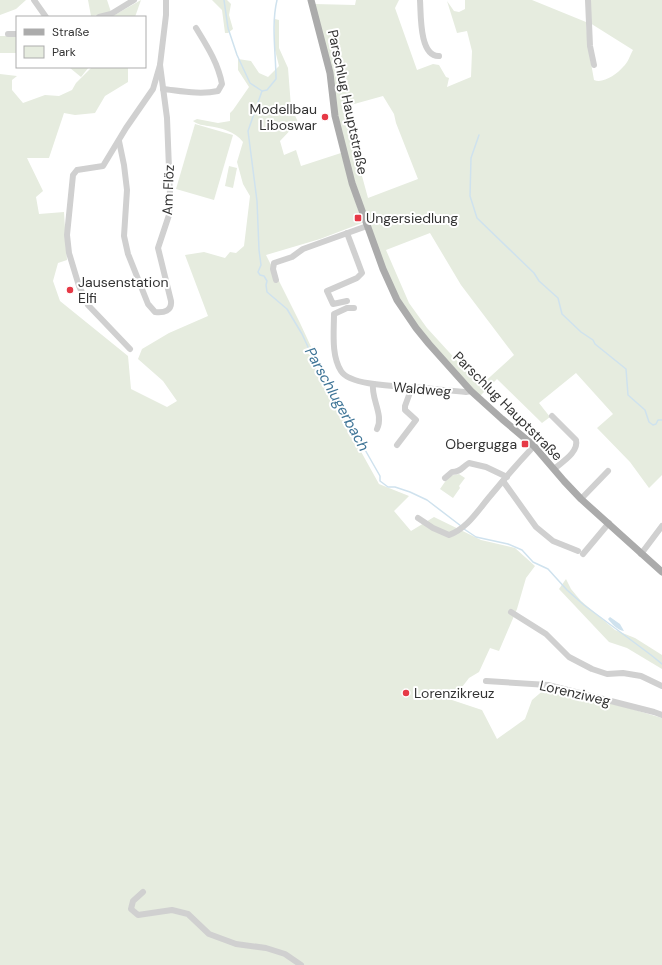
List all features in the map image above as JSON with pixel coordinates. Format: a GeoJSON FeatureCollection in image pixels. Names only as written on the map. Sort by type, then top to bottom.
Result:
{"type":"FeatureCollection","features":[{"type":"Feature","properties":{"kind":"main road","name":"Parschlug Hauptstraße"},"geometry":{"type":"LineString","coordinates":[[311,0],[330,73],[335,116],[352,183],[383,269],[397,300],[429,344],[471,391],[534,446],[581,499],[662,572]]}},
{"type":"Feature","properties":{"kind":"street"},"geometry":{"type":"LineString","coordinates":[[34,0],[45,16]]}},
{"type":"Feature","properties":{"kind":"street"},"geometry":{"type":"LineString","coordinates":[[103,16],[111,14],[134,0]]}},
{"type":"Feature","properties":{"kind":"street"},"geometry":{"type":"LineString","coordinates":[[130,349],[88,305],[79,286],[69,253],[67,236],[73,175],[77,170],[103,166],[139,108],[153,89],[160,65],[166,15],[166,0]]}},
{"type":"Feature","properties":{"kind":"street"},"geometry":{"type":"LineString","coordinates":[[420,0],[422,28],[426,45],[434,56],[439,56]]}},
{"type":"Feature","properties":{"kind":"street"},"geometry":{"type":"LineString","coordinates":[[588,0],[590,46],[594,65]]}},
{"type":"Feature","properties":{"kind":"street"},"geometry":{"type":"LineString","coordinates":[[163,89],[200,93],[218,91],[222,84],[220,73],[196,28]]}},
{"type":"Feature","properties":{"kind":"street"},"geometry":{"type":"LineString","coordinates":[[8,34],[16,34]]}},
{"type":"Feature","properties":{"kind":"street","name":"Am Flöz"},"geometry":{"type":"LineString","coordinates":[[119,141],[127,190],[124,236],[128,254],[148,304],[155,312],[161,313],[169,310],[172,306],[172,300],[158,248],[169,215],[170,194],[167,118],[160,65]]}},
{"type":"Feature","properties":{"kind":"street"},"geometry":{"type":"LineString","coordinates":[[276,280],[273,269],[274,263],[292,257],[303,250],[367,226]]}},
{"type":"Feature","properties":{"kind":"street"},"geometry":{"type":"LineString","coordinates":[[347,233],[362,273],[357,278],[327,290],[333,304],[347,301]]}},
{"type":"Feature","properties":{"kind":"street","name":"Waldweg"},"geometry":{"type":"LineString","coordinates":[[354,308],[347,308],[334,314],[334,343],[337,364],[346,376],[373,384],[466,392],[471,391]]}},
{"type":"Feature","properties":{"kind":"street","name":"Waldweg"},"geometry":{"type":"LineString","coordinates":[[373,384],[372,391],[380,419],[377,429]]}},
{"type":"Feature","properties":{"kind":"street"},"geometry":{"type":"LineString","coordinates":[[397,445],[416,420],[405,410],[412,387]]}},
{"type":"Feature","properties":{"kind":"street"},"geometry":{"type":"LineString","coordinates":[[552,416],[576,440],[577,443],[572,453],[554,469]]}},
{"type":"Feature","properties":{"kind":"street"},"geometry":{"type":"LineString","coordinates":[[418,518],[433,528],[449,535],[456,532],[463,527],[534,446]]}},
{"type":"Feature","properties":{"kind":"street"},"geometry":{"type":"LineString","coordinates":[[445,478],[452,472],[461,470],[469,463],[490,468],[505,479],[536,527],[553,541],[581,553],[609,523]]}},
{"type":"Feature","properties":{"kind":"street"},"geometry":{"type":"LineString","coordinates":[[581,499],[608,471]]}},
{"type":"Feature","properties":{"kind":"street"},"geometry":{"type":"LineString","coordinates":[[641,554],[662,526]]}},
{"type":"Feature","properties":{"kind":"street"},"geometry":{"type":"LineString","coordinates":[[511,612],[546,634],[569,657],[592,669],[607,674],[623,673],[641,676],[662,686]]}},
{"type":"Feature","properties":{"kind":"street","name":"Lorenziweg"},"geometry":{"type":"LineString","coordinates":[[486,681],[548,685],[662,715]]}},
{"type":"Feature","properties":{"kind":"street"},"geometry":{"type":"LineString","coordinates":[[143,892],[133,901],[131,909],[138,915],[172,910],[188,914],[209,934],[236,944],[266,948],[285,954],[301,965]]}},
{"type":"Feature","properties":{"kind":"green space"},"geometry":{"type":"Polygon","coordinates":[[[0,0],[26,0],[16,9],[0,15],[0,0]]]}},
{"type":"Feature","properties":{"kind":"green space"},"geometry":{"type":"Polygon","coordinates":[[[88,0],[107,0],[111,12],[91,16],[88,0]]]}},
{"type":"Feature","properties":{"kind":"green space"},"geometry":{"type":"Polygon","coordinates":[[[141,0],[135,16],[113,16],[141,0]]]}},
{"type":"Feature","properties":{"kind":"green space"},"geometry":{"type":"Polygon","coordinates":[[[212,0],[227,0],[231,4],[229,15],[233,29],[228,33],[225,33],[222,10],[212,0]]]}},
{"type":"Feature","properties":{"kind":"green space"},"geometry":{"type":"Polygon","coordinates":[[[356,0],[399,0],[395,8],[417,70],[433,64],[439,65],[446,77],[449,78],[447,87],[471,77],[472,51],[467,31],[457,33],[447,1],[454,11],[459,12],[465,9],[465,0],[532,0],[586,22],[588,46],[594,80],[601,81],[610,78],[617,73],[625,65],[633,50],[590,23],[589,0],[662,0],[662,475],[649,488],[630,462],[597,428],[613,414],[576,373],[539,403],[550,417],[542,423],[497,379],[480,396],[429,342],[401,304],[378,252],[347,157],[314,4],[355,5],[356,0]],[[383,96],[347,106],[344,110],[368,198],[418,179],[396,123],[394,114],[383,96]],[[430,233],[386,250],[409,303],[427,328],[480,386],[514,355],[461,285],[430,233]]]}},
{"type":"Feature","properties":{"kind":"green space"},"geometry":{"type":"Polygon","coordinates":[[[275,19],[279,20],[279,48],[288,68],[291,107],[298,122],[280,141],[284,155],[296,150],[301,166],[341,153],[362,223],[320,239],[266,255],[300,323],[354,439],[379,484],[409,496],[394,511],[411,531],[434,517],[481,540],[515,548],[535,566],[526,578],[517,609],[499,651],[490,648],[479,672],[469,678],[452,700],[482,710],[497,739],[525,719],[532,700],[546,688],[598,699],[662,718],[662,965],[0,965],[0,74],[17,76],[12,80],[12,90],[23,103],[45,95],[59,96],[72,90],[76,83],[91,68],[128,68],[128,82],[105,96],[95,113],[75,115],[64,113],[49,158],[27,158],[43,191],[36,197],[39,214],[64,212],[67,260],[58,263],[53,281],[60,301],[128,356],[131,389],[167,407],[177,401],[163,381],[138,359],[142,349],[169,333],[208,316],[185,255],[204,252],[225,258],[230,252],[236,253],[244,246],[250,196],[243,184],[237,162],[243,142],[240,138],[227,131],[200,125],[193,121],[197,119],[218,123],[230,121],[230,113],[249,87],[238,70],[238,59],[251,61],[259,73],[268,77],[279,66],[274,46],[275,19]]]}},
{"type":"Feature","properties":{"kind":"green space"},"geometry":{"type":"Polygon","coordinates":[[[0,36],[16,36],[16,53],[0,53],[0,36]]]}},
{"type":"Feature","properties":{"kind":"green space"},"geometry":{"type":"Polygon","coordinates":[[[70,68],[88,68],[81,77],[70,68]]]}},
{"type":"Feature","properties":{"kind":"green space"},"geometry":{"type":"Polygon","coordinates":[[[195,124],[233,135],[214,200],[176,189],[195,124]]]}},
{"type":"Feature","properties":{"kind":"green space"},"geometry":{"type":"Polygon","coordinates":[[[229,166],[237,168],[233,188],[225,186],[229,166]]]}},
{"type":"Feature","properties":{"kind":"green space"},"geometry":{"type":"Polygon","coordinates":[[[459,474],[465,478],[453,498],[440,489],[449,476],[459,474]]]}},
{"type":"Feature","properties":{"kind":"green space"},"geometry":{"type":"Polygon","coordinates":[[[566,579],[571,589],[581,601],[615,630],[635,638],[662,655],[662,669],[627,648],[609,642],[559,589],[566,579]]]}},
{"type":"Feature","properties":{"kind":"water"},"geometry":{"type":"Polygon","coordinates":[[[610,617],[620,624],[624,631],[613,625],[608,619],[610,617]]]}},
{"type":"Feature","properties":{"kind":"waterway"},"geometry":{"type":"LineString","coordinates":[[224,0],[228,28],[237,55],[250,83],[262,91]]}},
{"type":"Feature","properties":{"kind":"waterway","name":"Parschlugerbach"},"geometry":{"type":"LineString","coordinates":[[277,0],[274,19],[276,79],[267,90],[262,91],[248,131],[257,201],[261,265],[258,272],[260,275],[264,276],[267,281],[267,292],[287,309],[302,334],[316,364],[380,476],[380,481],[388,487],[395,487],[427,500],[461,526]]}},
{"type":"Feature","properties":{"kind":"waterway"},"geometry":{"type":"LineString","coordinates":[[479,135],[471,158],[470,196],[477,218],[534,273],[539,281],[558,298],[562,314],[581,332],[593,340],[595,344],[626,369],[628,395],[645,410],[649,422],[653,425],[656,424],[658,420],[662,420]]}},
{"type":"Feature","properties":{"kind":"waterway","name":"Parschlugerbach"},"geometry":{"type":"LineString","coordinates":[[464,529],[476,537],[508,544],[522,550],[533,562],[548,569],[567,590],[584,605],[662,664]]}},
{"type":"Feature","properties":{"kind":"place","name":"Modellbau Liboswar"},"geometry":{"type":"Point","coordinates":[325,117]}},
{"type":"Feature","properties":{"kind":"place","name":"Ungersiedlung"},"geometry":{"type":"Point","coordinates":[358,218]}},
{"type":"Feature","properties":{"kind":"place","name":"Jausenstation Elfi"},"geometry":{"type":"Point","coordinates":[70,290]}},
{"type":"Feature","properties":{"kind":"place","name":"Obergugga"},"geometry":{"type":"Point","coordinates":[525,444]}},
{"type":"Feature","properties":{"kind":"place","name":"Lorenzikreuz"},"geometry":{"type":"Point","coordinates":[406,693]}}]}
